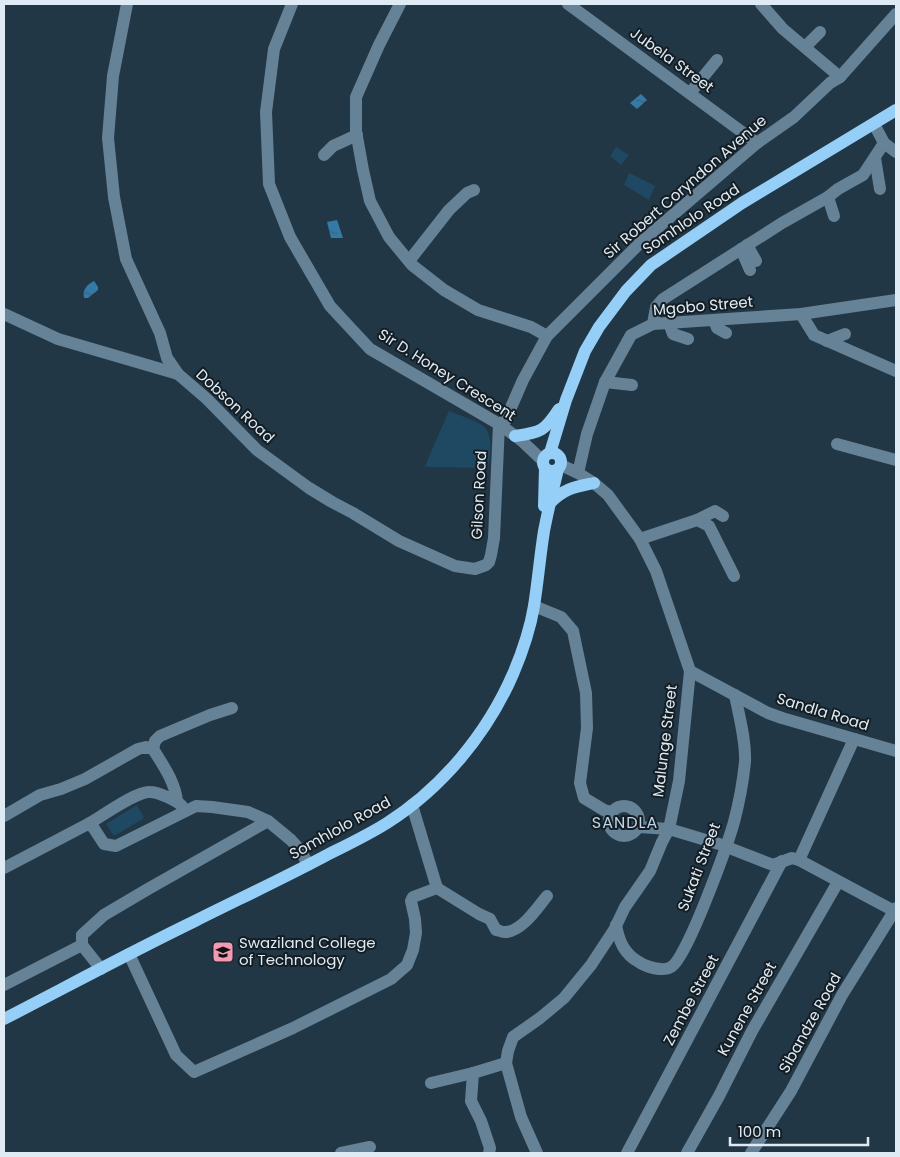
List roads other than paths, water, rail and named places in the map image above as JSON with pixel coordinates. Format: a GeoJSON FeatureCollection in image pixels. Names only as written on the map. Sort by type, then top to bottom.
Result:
{"type":"FeatureCollection","features":[{"type":"Feature","properties":{"kind":"main road","name":"Somhlolo Road"},"geometry":{"type":"LineString","coordinates":[[4,1019],[388,823],[430,790],[447,773],[470,747],[490,719],[523,650],[534,606],[552,461],[565,405],[585,350],[599,327],[626,291],[651,265],[742,203],[896,110]]}},
{"type":"Feature","properties":{"kind":"main road"},"geometry":{"type":"LineString","coordinates":[[518,439],[542,430],[565,405]]}},
{"type":"Feature","properties":{"kind":"main road","name":"Somhlolo Road"},"geometry":{"type":"LineString","coordinates":[[544,531],[550,503],[552,461]]}},
{"type":"Feature","properties":{"kind":"main road"},"geometry":{"type":"LineString","coordinates":[[550,503],[566,490],[594,483]]}},
{"type":"Feature","properties":{"kind":"street"},"geometry":{"type":"LineString","coordinates":[[126,4],[113,76],[108,138],[114,197],[126,259],[160,333],[167,358],[178,374]]}},
{"type":"Feature","properties":{"kind":"street","name":"Sir D. Honey Crescent"},"geometry":{"type":"LineString","coordinates":[[292,4],[274,49],[266,112],[269,184],[290,236],[330,306],[370,349],[498,424],[552,461]]}},
{"type":"Feature","properties":{"kind":"street"},"geometry":{"type":"LineString","coordinates":[[400,4],[356,97],[357,136],[362,170],[370,201],[390,237],[409,261],[444,290],[478,310],[531,327],[547,336]]}},
{"type":"Feature","properties":{"kind":"street","name":"Jubela Street"},"geometry":{"type":"LineString","coordinates":[[568,4],[757,143]]}},
{"type":"Feature","properties":{"kind":"street"},"geometry":{"type":"LineString","coordinates":[[762,4],[783,29],[840,77]]}},
{"type":"Feature","properties":{"kind":"street","name":"Sir Robert Coryndon Avenue"},"geometry":{"type":"LineString","coordinates":[[498,424],[506,420],[523,380],[547,336],[640,243],[757,143],[794,117],[830,83],[840,77],[896,14]]}},
{"type":"Feature","properties":{"kind":"street"},"geometry":{"type":"LineString","coordinates":[[806,48],[820,32]]}},
{"type":"Feature","properties":{"kind":"street"},"geometry":{"type":"LineString","coordinates":[[690,93],[717,60]]}},
{"type":"Feature","properties":{"kind":"street"},"geometry":{"type":"LineString","coordinates":[[874,124],[884,143],[896,152]]}},
{"type":"Feature","properties":{"kind":"street"},"geometry":{"type":"LineString","coordinates":[[324,155],[333,146],[357,136]]}},
{"type":"Feature","properties":{"kind":"street"},"geometry":{"type":"LineString","coordinates":[[654,324],[656,307],[663,298],[782,222],[862,176],[884,143]]}},
{"type":"Feature","properties":{"kind":"street"},"geometry":{"type":"LineString","coordinates":[[875,158],[880,189]]}},
{"type":"Feature","properties":{"kind":"street"},"geometry":{"type":"LineString","coordinates":[[409,261],[449,210],[467,193],[474,190]]}},
{"type":"Feature","properties":{"kind":"street"},"geometry":{"type":"LineString","coordinates":[[828,196],[834,216]]}},
{"type":"Feature","properties":{"kind":"street"},"geometry":{"type":"LineString","coordinates":[[744,247],[753,266]]}},
{"type":"Feature","properties":{"kind":"street","name":"Mgobo Street"},"geometry":{"type":"LineString","coordinates":[[578,473],[587,434],[605,382],[631,335],[654,324],[801,314],[896,300]]}},
{"type":"Feature","properties":{"kind":"street","name":"Dobson Road"},"geometry":{"type":"LineString","coordinates":[[4,314],[58,339],[178,374],[207,399],[257,450],[332,502],[400,541],[455,566],[475,569],[486,565]]}},
{"type":"Feature","properties":{"kind":"street"},"geometry":{"type":"LineString","coordinates":[[801,314],[814,335],[896,371]]}},
{"type":"Feature","properties":{"kind":"street"},"geometry":{"type":"LineString","coordinates":[[714,320],[717,328],[726,333]]}},
{"type":"Feature","properties":{"kind":"street"},"geometry":{"type":"LineString","coordinates":[[669,323],[673,334],[688,339]]}},
{"type":"Feature","properties":{"kind":"street"},"geometry":{"type":"LineString","coordinates":[[827,341],[845,334]]}},
{"type":"Feature","properties":{"kind":"street"},"geometry":{"type":"LineString","coordinates":[[605,382],[632,385]]}},
{"type":"Feature","properties":{"kind":"street","name":"Gilson Road"},"geometry":{"type":"LineString","coordinates":[[486,565],[489,562],[494,538],[498,424]]}},
{"type":"Feature","properties":{"kind":"street"},"geometry":{"type":"LineString","coordinates":[[837,444],[896,460]]}},
{"type":"Feature","properties":{"kind":"street","name":"Malunge Street"},"geometry":{"type":"LineString","coordinates":[[537,1153],[521,1118],[506,1063],[508,1051],[513,1037],[564,998],[591,966],[616,925],[624,907],[650,871],[669,830],[679,782],[690,671],[656,571],[640,540],[608,495],[578,473],[552,461]]}},
{"type":"Feature","properties":{"kind":"street"},"geometry":{"type":"LineString","coordinates":[[640,540],[696,520],[715,511],[723,516]]}},
{"type":"Feature","properties":{"kind":"street"},"geometry":{"type":"LineString","coordinates":[[696,520],[709,526],[734,576]]}},
{"type":"Feature","properties":{"kind":"street"},"geometry":{"type":"LineString","coordinates":[[534,606],[561,618],[573,631],[586,693],[587,728],[580,783],[584,798],[604,810],[612,812]]}},
{"type":"Feature","properties":{"kind":"street","name":"Sandla Road"},"geometry":{"type":"LineString","coordinates":[[690,671],[782,718],[896,751]]}},
{"type":"Feature","properties":{"kind":"street","name":"Sukati Street"},"geometry":{"type":"LineString","coordinates":[[616,925],[622,948],[638,962],[648,966],[668,969],[675,964],[682,952],[703,908],[726,847],[743,781],[745,760],[735,695]]}},
{"type":"Feature","properties":{"kind":"street"},"geometry":{"type":"LineString","coordinates":[[177,801],[176,790],[153,749],[155,741],[160,736],[210,714],[232,708]]}},
{"type":"Feature","properties":{"kind":"street"},"geometry":{"type":"LineString","coordinates":[[799,860],[854,739]]}},
{"type":"Feature","properties":{"kind":"street"},"geometry":{"type":"LineString","coordinates":[[4,816],[40,795],[85,778],[138,749],[146,747],[153,749]]}},
{"type":"Feature","properties":{"kind":"street"},"geometry":{"type":"LineString","coordinates":[[4,868],[88,824],[137,795],[150,792],[177,801],[188,810]]}},
{"type":"Feature","properties":{"kind":"street"},"geometry":{"type":"LineString","coordinates":[[412,805],[437,888],[478,914],[490,919],[496,930],[504,932],[517,928],[525,922],[547,896]]}},
{"type":"Feature","properties":{"kind":"street"},"geometry":{"type":"LineString","coordinates":[[88,824],[93,827],[104,844],[116,846],[196,806],[248,812],[268,821],[301,851],[308,865]]}},
{"type":"Feature","properties":{"kind":"street"},"geometry":{"type":"LineString","coordinates":[[621,806],[632,807],[639,816],[639,827],[631,835],[626,837],[620,836],[611,829],[609,818],[616,808],[621,806]]}},
{"type":"Feature","properties":{"kind":"street"},"geometry":{"type":"LineString","coordinates":[[101,968],[82,945],[82,936],[104,915],[148,888],[268,821]]}},
{"type":"Feature","properties":{"kind":"street"},"geometry":{"type":"LineString","coordinates":[[639,827],[669,830],[726,847],[773,865],[792,858],[799,860],[896,911]]}},
{"type":"Feature","properties":{"kind":"street","name":"Zembe Street"},"geometry":{"type":"LineString","coordinates":[[627,1153],[782,861]]}},
{"type":"Feature","properties":{"kind":"street","name":"Kunene Street"},"geometry":{"type":"LineString","coordinates":[[687,1153],[752,1031],[838,882]]}},
{"type":"Feature","properties":{"kind":"street"},"geometry":{"type":"LineString","coordinates":[[129,954],[176,1055],[194,1072],[293,1028],[391,978],[407,965],[413,950],[416,933],[411,901],[413,897],[437,888]]}},
{"type":"Feature","properties":{"kind":"street","name":"Sibandze Road"},"geometry":{"type":"LineString","coordinates":[[751,1153],[792,1090],[842,995],[896,911]]}},
{"type":"Feature","properties":{"kind":"street"},"geometry":{"type":"LineString","coordinates":[[4,985],[82,945]]}},
{"type":"Feature","properties":{"kind":"street"},"geometry":{"type":"LineString","coordinates":[[431,1083],[506,1063]]}},
{"type":"Feature","properties":{"kind":"street"},"geometry":{"type":"LineString","coordinates":[[473,1073],[470,1101],[482,1121],[490,1148],[489,1153]]}},
{"type":"Feature","properties":{"kind":"street"},"geometry":{"type":"LineString","coordinates":[[340,1153],[370,1147]]}},
{"type":"Feature","properties":{"kind":"water"},"geometry":{"type":"Polygon","coordinates":[[[641,94],[647,100],[637,109],[630,103],[641,94]]]}},
{"type":"Feature","properties":{"kind":"water"},"geometry":{"type":"Polygon","coordinates":[[[337,220],[343,238],[331,238],[327,222],[337,220]]]}},
{"type":"Feature","properties":{"kind":"water"},"geometry":{"type":"Polygon","coordinates":[[[94,281],[98,290],[88,298],[84,298],[86,288],[94,281]]]}},
{"type":"Feature","properties":{"kind":"place","name":"Swaziland College of Technology"},"geometry":{"type":"Point","coordinates":[223,952]}},
{"type":"Feature","properties":{"kind":"district","name":"SANDLA"},"geometry":{"type":"Point","coordinates":[625,822]}}]}
